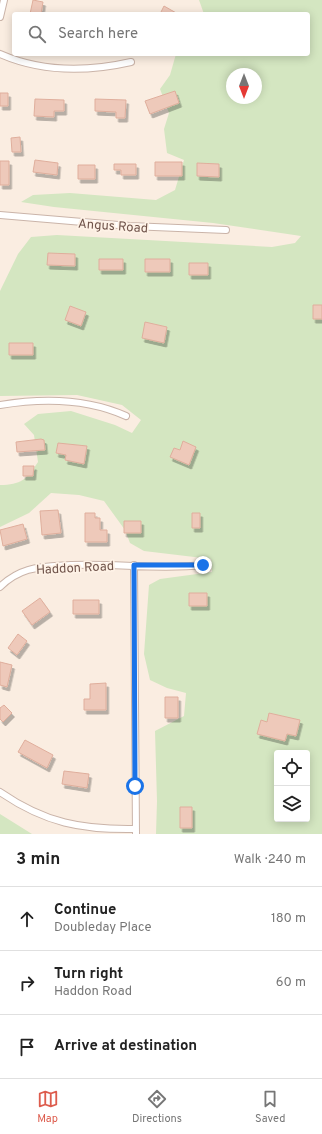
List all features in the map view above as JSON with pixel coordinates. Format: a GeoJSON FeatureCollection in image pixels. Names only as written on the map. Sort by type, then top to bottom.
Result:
{"type":"FeatureCollection","features":[{"type":"Feature","properties":{"kind":"street"},"geometry":{"type":"LineString","coordinates":[[0,17],[4,0]]}},
{"type":"Feature","properties":{"kind":"street"},"geometry":{"type":"LineString","coordinates":[[0,54],[38,66],[60,68],[100,67],[131,62]]}},
{"type":"Feature","properties":{"kind":"street","name":"Angus Road"},"geometry":{"type":"LineString","coordinates":[[0,215],[135,227],[226,230]]}},
{"type":"Feature","properties":{"kind":"street"},"geometry":{"type":"LineString","coordinates":[[0,405],[31,401],[70,401],[85,403],[126,416]]}},
{"type":"Feature","properties":{"kind":"street","name":"Haddon Road"},"geometry":{"type":"LineString","coordinates":[[0,587],[10,578],[28,570],[65,565],[203,565]]}},
{"type":"Feature","properties":{"kind":"street"},"geometry":{"type":"LineString","coordinates":[[0,792],[34,813],[69,825],[136,832],[134,565]]}},
{"type":"Feature","properties":{"kind":"green space"},"geometry":{"type":"Polygon","coordinates":[[[199,0],[322,0],[322,834],[156,834],[157,801],[155,731],[184,716],[186,693],[167,688],[150,680],[144,654],[149,585],[160,579],[212,572],[211,559],[144,551],[130,543],[125,530],[104,501],[79,495],[51,493],[29,513],[0,527],[0,485],[13,484],[23,480],[38,462],[34,435],[24,424],[38,414],[71,411],[115,425],[132,433],[141,420],[122,405],[77,395],[0,396],[0,291],[18,254],[31,237],[57,235],[272,247],[295,243],[301,236],[213,223],[54,207],[21,202],[33,195],[70,193],[156,200],[175,190],[184,160],[167,153],[164,129],[169,113],[160,89],[170,75],[175,56],[310,56],[310,12],[203,12],[199,0]]]}},
{"type":"Feature","properties":{"kind":"green space"},"geometry":{"type":"Polygon","coordinates":[[[0,814],[32,834],[0,834],[0,814]]]}},
{"type":"Feature","properties":{"kind":"building"},"geometry":{"type":"Polygon","coordinates":[[[33,0],[43,2],[41,12],[30,12],[33,0]]]}},
{"type":"Feature","properties":{"kind":"building"},"geometry":{"type":"Polygon","coordinates":[[[164,6],[174,12],[161,12],[164,6]]]}},
{"type":"Feature","properties":{"kind":"building"},"geometry":{"type":"Polygon","coordinates":[[[175,91],[179,103],[150,114],[145,101],[175,91]]]}},
{"type":"Feature","properties":{"kind":"building"},"geometry":{"type":"Polygon","coordinates":[[[0,93],[8,93],[8,106],[0,106],[0,93]]]}},
{"type":"Feature","properties":{"kind":"building"},"geometry":{"type":"Polygon","coordinates":[[[35,99],[64,100],[64,111],[54,111],[54,117],[34,116],[35,99]]]}},
{"type":"Feature","properties":{"kind":"building"},"geometry":{"type":"Polygon","coordinates":[[[95,99],[126,100],[125,118],[116,118],[116,112],[95,111],[95,99]]]}},
{"type":"Feature","properties":{"kind":"building"},"geometry":{"type":"Polygon","coordinates":[[[20,137],[21,152],[12,152],[11,138],[20,137]]]}},
{"type":"Feature","properties":{"kind":"building"},"geometry":{"type":"Polygon","coordinates":[[[35,160],[58,163],[57,175],[33,172],[35,160]]]}},
{"type":"Feature","properties":{"kind":"building"},"geometry":{"type":"Polygon","coordinates":[[[0,161],[9,161],[9,185],[0,185],[0,161]]]}},
{"type":"Feature","properties":{"kind":"building"},"geometry":{"type":"Polygon","coordinates":[[[155,162],[182,162],[182,176],[155,176],[155,162]]]}},
{"type":"Feature","properties":{"kind":"building"},"geometry":{"type":"Polygon","coordinates":[[[197,163],[219,164],[219,177],[197,176],[197,163]]]}},
{"type":"Feature","properties":{"kind":"building"},"geometry":{"type":"Polygon","coordinates":[[[114,164],[136,164],[136,175],[121,175],[121,170],[114,170],[114,164]]]}},
{"type":"Feature","properties":{"kind":"building"},"geometry":{"type":"Polygon","coordinates":[[[78,165],[95,165],[95,179],[78,179],[78,165]]]}},
{"type":"Feature","properties":{"kind":"building"},"geometry":{"type":"Polygon","coordinates":[[[48,253],[75,254],[75,266],[47,265],[48,253]]]}},
{"type":"Feature","properties":{"kind":"building"},"geometry":{"type":"Polygon","coordinates":[[[99,259],[123,259],[123,270],[99,270],[99,259]]]}},
{"type":"Feature","properties":{"kind":"building"},"geometry":{"type":"Polygon","coordinates":[[[145,259],[170,259],[170,272],[145,272],[145,259]]]}},
{"type":"Feature","properties":{"kind":"building"},"geometry":{"type":"Polygon","coordinates":[[[189,263],[208,263],[208,275],[189,275],[189,263]]]}},
{"type":"Feature","properties":{"kind":"building"},"geometry":{"type":"Polygon","coordinates":[[[313,305],[322,305],[322,319],[313,319],[313,305]]]}},
{"type":"Feature","properties":{"kind":"building"},"geometry":{"type":"Polygon","coordinates":[[[70,306],[86,312],[81,326],[65,320],[70,306]]]}},
{"type":"Feature","properties":{"kind":"building"},"geometry":{"type":"Polygon","coordinates":[[[145,322],[167,327],[164,343],[142,338],[145,322]]]}},
{"type":"Feature","properties":{"kind":"building"},"geometry":{"type":"Polygon","coordinates":[[[9,343],[33,343],[33,355],[9,355],[9,343]]]}},
{"type":"Feature","properties":{"kind":"building"},"geometry":{"type":"Polygon","coordinates":[[[41,439],[44,440],[45,450],[17,452],[16,442],[41,439]]]}},
{"type":"Feature","properties":{"kind":"building"},"geometry":{"type":"Polygon","coordinates":[[[183,441],[196,447],[189,465],[170,457],[174,448],[180,450],[183,441]]]}},
{"type":"Feature","properties":{"kind":"building"},"geometry":{"type":"Polygon","coordinates":[[[58,443],[87,446],[84,464],[65,460],[66,455],[56,453],[58,443]]]}},
{"type":"Feature","properties":{"kind":"building"},"geometry":{"type":"Polygon","coordinates":[[[23,466],[34,466],[33,476],[23,476],[23,466]]]}},
{"type":"Feature","properties":{"kind":"building"},"geometry":{"type":"Polygon","coordinates":[[[58,510],[61,533],[42,535],[40,511],[58,510]]]}},
{"type":"Feature","properties":{"kind":"building"},"geometry":{"type":"Polygon","coordinates":[[[85,513],[95,513],[95,518],[100,518],[100,530],[107,530],[107,542],[85,542],[85,513]]]}},
{"type":"Feature","properties":{"kind":"building"},"geometry":{"type":"Polygon","coordinates":[[[192,513],[200,513],[200,528],[192,528],[192,513]]]}},
{"type":"Feature","properties":{"kind":"building"},"geometry":{"type":"Polygon","coordinates":[[[124,521],[141,521],[141,533],[124,533],[124,521]]]}},
{"type":"Feature","properties":{"kind":"building"},"geometry":{"type":"Polygon","coordinates":[[[23,524],[27,539],[3,546],[0,530],[23,524]]]}},
{"type":"Feature","properties":{"kind":"building"},"geometry":{"type":"Polygon","coordinates":[[[189,593],[207,593],[207,606],[189,606],[189,593]]]}},
{"type":"Feature","properties":{"kind":"building"},"geometry":{"type":"Polygon","coordinates":[[[40,598],[50,612],[32,625],[22,611],[40,598]]]}},
{"type":"Feature","properties":{"kind":"building"},"geometry":{"type":"Polygon","coordinates":[[[73,600],[99,600],[99,614],[73,614],[73,600]]]}},
{"type":"Feature","properties":{"kind":"building"},"geometry":{"type":"Polygon","coordinates":[[[18,634],[27,641],[17,655],[8,648],[18,634]]]}},
{"type":"Feature","properties":{"kind":"building"},"geometry":{"type":"Polygon","coordinates":[[[0,662],[12,665],[7,687],[0,685],[0,662]]]}},
{"type":"Feature","properties":{"kind":"building"},"geometry":{"type":"Polygon","coordinates":[[[106,683],[106,710],[84,710],[84,699],[90,699],[90,684],[106,683]]]}},
{"type":"Feature","properties":{"kind":"building"},"geometry":{"type":"Polygon","coordinates":[[[165,697],[178,697],[178,718],[165,718],[165,697]]]}},
{"type":"Feature","properties":{"kind":"building"},"geometry":{"type":"Polygon","coordinates":[[[4,705],[12,713],[3,722],[0,719],[0,708],[4,705]]]}},
{"type":"Feature","properties":{"kind":"building"},"geometry":{"type":"Polygon","coordinates":[[[269,713],[300,720],[296,736],[287,734],[285,741],[257,734],[261,720],[267,722],[269,713]]]}},
{"type":"Feature","properties":{"kind":"building"},"geometry":{"type":"Polygon","coordinates":[[[25,740],[53,755],[47,768],[18,752],[25,740]]]}},
{"type":"Feature","properties":{"kind":"building"},"geometry":{"type":"Polygon","coordinates":[[[64,771],[89,774],[87,788],[62,784],[64,771]]]}},
{"type":"Feature","properties":{"kind":"building"},"geometry":{"type":"Polygon","coordinates":[[[180,807],[192,807],[192,828],[180,828],[180,807]]]}},
{"type":"Feature","properties":{"kind":"route"},"geometry":{"type":"LineString","coordinates":[[135,786],[136,677],[134,565],[203,565]]}}]}
